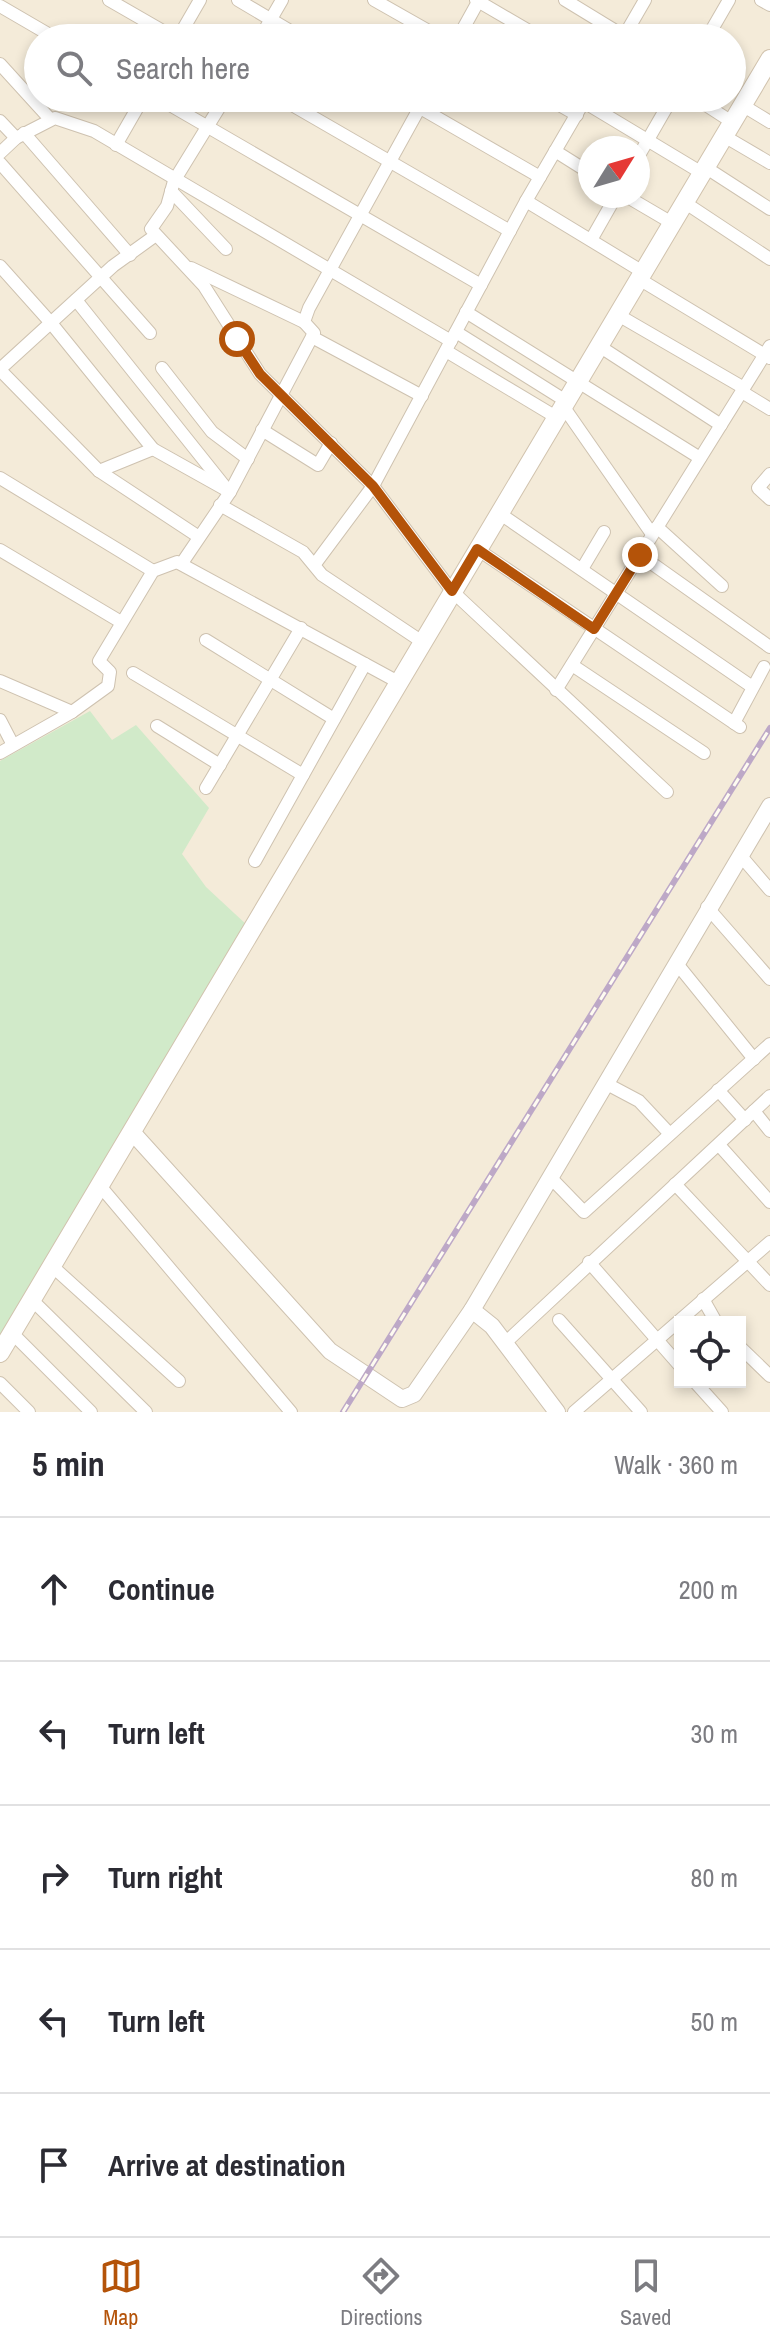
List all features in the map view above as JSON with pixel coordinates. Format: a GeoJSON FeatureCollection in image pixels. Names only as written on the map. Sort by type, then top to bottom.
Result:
{"type":"FeatureCollection","features":[{"type":"Feature","properties":{"kind":"main road"},"geometry":{"type":"LineString","coordinates":[[746,100],[767,71]]}},
{"type":"Feature","properties":{"kind":"main road"},"geometry":{"type":"LineString","coordinates":[[0,1353],[738,112]]}},
{"type":"Feature","properties":{"kind":"street"},"geometry":{"type":"LineString","coordinates":[[109,0],[152,24]]}},
{"type":"Feature","properties":{"kind":"street"},"geometry":{"type":"LineString","coordinates":[[185,24],[200,0]]}},
{"type":"Feature","properties":{"kind":"street"},"geometry":{"type":"LineString","coordinates":[[238,0],[278,24]]}},
{"type":"Feature","properties":{"kind":"street"},"geometry":{"type":"LineString","coordinates":[[269,24],[282,0]]}},
{"type":"Feature","properties":{"kind":"street"},"geometry":{"type":"LineString","coordinates":[[374,0],[416,24]]}},
{"type":"Feature","properties":{"kind":"street"},"geometry":{"type":"LineString","coordinates":[[465,24],[478,0],[518,24]]}},
{"type":"Feature","properties":{"kind":"street"},"geometry":{"type":"LineString","coordinates":[[565,0],[603,24]]}},
{"type":"Feature","properties":{"kind":"street"},"geometry":{"type":"LineString","coordinates":[[631,24],[645,0]]}},
{"type":"Feature","properties":{"kind":"street"},"geometry":{"type":"LineString","coordinates":[[715,24],[729,0]]}},
{"type":"Feature","properties":{"kind":"street"},"geometry":{"type":"LineString","coordinates":[[761,0],[770,5]]}},
{"type":"Feature","properties":{"kind":"street"},"geometry":{"type":"LineString","coordinates":[[0,6],[31,24]]}},
{"type":"Feature","properties":{"kind":"street"},"geometry":{"type":"LineString","coordinates":[[0,64],[24,90]]}},
{"type":"Feature","properties":{"kind":"street"},"geometry":{"type":"LineString","coordinates":[[746,107],[770,122]]}},
{"type":"Feature","properties":{"kind":"street"},"geometry":{"type":"LineString","coordinates":[[44,112],[50,119],[94,131],[172,186],[329,270],[562,408],[655,531],[722,586]]}},
{"type":"Feature","properties":{"kind":"street"},"geometry":{"type":"LineString","coordinates":[[116,145],[135,112]]}},
{"type":"Feature","properties":{"kind":"street"},"geometry":{"type":"LineString","coordinates":[[182,112],[481,285]]}},
{"type":"Feature","properties":{"kind":"street"},"geometry":{"type":"LineString","coordinates":[[217,112],[172,186],[167,206],[151,229],[204,286],[260,374],[373,486],[452,591],[667,792]]}},
{"type":"Feature","properties":{"kind":"street"},"geometry":{"type":"LineString","coordinates":[[304,112],[510,231]]}},
{"type":"Feature","properties":{"kind":"street"},"geometry":{"type":"LineString","coordinates":[[304,322],[359,214],[417,112]]}},
{"type":"Feature","properties":{"kind":"street"},"geometry":{"type":"LineString","coordinates":[[436,112],[540,177]]}},
{"type":"Feature","properties":{"kind":"street"},"geometry":{"type":"LineString","coordinates":[[572,112],[577,115]]}},
{"type":"Feature","properties":{"kind":"street"},"geometry":{"type":"LineString","coordinates":[[315,564],[373,486],[526,201],[579,112]]}},
{"type":"Feature","properties":{"kind":"street"},"geometry":{"type":"LineString","coordinates":[[605,112],[646,136]]}},
{"type":"Feature","properties":{"kind":"street"},"geometry":{"type":"LineString","coordinates":[[650,136],[664,112]]}},
{"type":"Feature","properties":{"kind":"street"},"geometry":{"type":"LineString","coordinates":[[710,112],[770,163]]}},
{"type":"Feature","properties":{"kind":"street"},"geometry":{"type":"LineString","coordinates":[[0,153],[20,135],[50,119]]}},
{"type":"Feature","properties":{"kind":"street"},"geometry":{"type":"LineString","coordinates":[[0,121],[20,135],[130,255]]}},
{"type":"Feature","properties":{"kind":"street"},"geometry":{"type":"LineString","coordinates":[[650,139],[770,209]]}},
{"type":"Feature","properties":{"kind":"street"},"geometry":{"type":"LineString","coordinates":[[555,151],[578,165]]}},
{"type":"Feature","properties":{"kind":"street"},"geometry":{"type":"LineString","coordinates":[[0,163],[150,333]]}},
{"type":"Feature","properties":{"kind":"street"},"geometry":{"type":"LineString","coordinates":[[172,186],[226,249]]}},
{"type":"Feature","properties":{"kind":"street"},"geometry":{"type":"LineString","coordinates":[[526,201],[768,353],[556,690]]}},
{"type":"Feature","properties":{"kind":"street"},"geometry":{"type":"LineString","coordinates":[[684,202],[770,259]]}},
{"type":"Feature","properties":{"kind":"street"},"geometry":{"type":"LineString","coordinates":[[591,240],[609,208]]}},
{"type":"Feature","properties":{"kind":"street"},"geometry":{"type":"LineString","coordinates":[[646,208],[672,223]]}},
{"type":"Feature","properties":{"kind":"street"},"geometry":{"type":"LineString","coordinates":[[156,235],[102,276],[0,369],[99,471],[199,537]]}},
{"type":"Feature","properties":{"kind":"street"},"geometry":{"type":"LineString","coordinates":[[0,266],[51,323],[153,449],[230,492]]}},
{"type":"Feature","properties":{"kind":"street"},"geometry":{"type":"LineString","coordinates":[[182,563],[230,492],[280,392],[312,337],[312,328],[304,322],[186,266]]}},
{"type":"Feature","properties":{"kind":"street"},"geometry":{"type":"LineString","coordinates":[[76,300],[230,492]]}},
{"type":"Feature","properties":{"kind":"street"},"geometry":{"type":"LineString","coordinates":[[466,312],[700,458]]}},
{"type":"Feature","properties":{"kind":"street"},"geometry":{"type":"LineString","coordinates":[[618,315],[770,409]]}},
{"type":"Feature","properties":{"kind":"street"},"geometry":{"type":"LineString","coordinates":[[312,337],[422,396]]}},
{"type":"Feature","properties":{"kind":"street"},"geometry":{"type":"LineString","coordinates":[[451,341],[562,408]]}},
{"type":"Feature","properties":{"kind":"street"},"geometry":{"type":"LineString","coordinates":[[599,346],[721,425]]}},
{"type":"Feature","properties":{"kind":"street"},"geometry":{"type":"LineString","coordinates":[[162,368],[212,432],[248,459]]}},
{"type":"Feature","properties":{"kind":"street"},"geometry":{"type":"LineString","coordinates":[[262,430],[318,465],[331,443]]}},
{"type":"Feature","properties":{"kind":"street"},"geometry":{"type":"LineString","coordinates":[[192,447],[212,432]]}},
{"type":"Feature","properties":{"kind":"street"},"geometry":{"type":"LineString","coordinates":[[99,471],[153,449]]}},
{"type":"Feature","properties":{"kind":"street"},"geometry":{"type":"LineString","coordinates":[[770,474],[758,488],[770,499]]}},
{"type":"Feature","properties":{"kind":"street"},"geometry":{"type":"LineString","coordinates":[[0,478],[153,571]]}},
{"type":"Feature","properties":{"kind":"street"},"geometry":{"type":"LineString","coordinates":[[220,505],[303,552],[322,575],[424,643]]}},
{"type":"Feature","properties":{"kind":"street"},"geometry":{"type":"LineString","coordinates":[[499,513],[751,686]]}},
{"type":"Feature","properties":{"kind":"street"},"geometry":{"type":"LineString","coordinates":[[582,569],[604,532]]}},
{"type":"Feature","properties":{"kind":"street"},"geometry":{"type":"LineString","coordinates":[[477,549],[737,725],[751,686],[764,667]]}},
{"type":"Feature","properties":{"kind":"street"},"geometry":{"type":"LineString","coordinates":[[0,550],[121,622]]}},
{"type":"Feature","properties":{"kind":"street"},"geometry":{"type":"LineString","coordinates":[[640,555],[770,647]]}},
{"type":"Feature","properties":{"kind":"street"},"geometry":{"type":"LineString","coordinates":[[0,753],[72,712],[108,686],[110,672],[99,661],[153,571],[177,562],[400,683]]}},
{"type":"Feature","properties":{"kind":"street"},"geometry":{"type":"LineString","coordinates":[[206,788],[301,628]]}},
{"type":"Feature","properties":{"kind":"street"},"geometry":{"type":"LineString","coordinates":[[206,640],[334,719]]}},
{"type":"Feature","properties":{"kind":"street"},"geometry":{"type":"LineString","coordinates":[[255,861],[365,664]]}},
{"type":"Feature","properties":{"kind":"street"},"geometry":{"type":"LineString","coordinates":[[572,665],[704,753]]}},
{"type":"Feature","properties":{"kind":"street"},"geometry":{"type":"LineString","coordinates":[[133,673],[303,775]]}},
{"type":"Feature","properties":{"kind":"street"},"geometry":{"type":"LineString","coordinates":[[0,681],[72,712]]}},
{"type":"Feature","properties":{"kind":"street"},"geometry":{"type":"LineString","coordinates":[[0,720],[13,745]]}},
{"type":"Feature","properties":{"kind":"street"},"geometry":{"type":"LineString","coordinates":[[157,726],[220,765]]}},
{"type":"Feature","properties":{"kind":"street"},"geometry":{"type":"LineString","coordinates":[[133,1133],[330,1351],[402,1399],[414,1394],[472,1310],[678,965],[707,907],[770,806]]}},
{"type":"Feature","properties":{"kind":"street"},"geometry":{"type":"LineString","coordinates":[[740,855],[770,890]]}},
{"type":"Feature","properties":{"kind":"street"},"geometry":{"type":"LineString","coordinates":[[707,907],[770,979]]}},
{"type":"Feature","properties":{"kind":"street"},"geometry":{"type":"LineString","coordinates":[[678,965],[754,1059]]}},
{"type":"Feature","properties":{"kind":"street"},"geometry":{"type":"LineString","coordinates":[[551,1178],[584,1212],[770,1044]]}},
{"type":"Feature","properties":{"kind":"street"},"geometry":{"type":"LineString","coordinates":[[607,1084],[639,1101],[669,1133]]}},
{"type":"Feature","properties":{"kind":"street"},"geometry":{"type":"LineString","coordinates":[[718,1090],[770,1131]]}},
{"type":"Feature","properties":{"kind":"street"},"geometry":{"type":"LineString","coordinates":[[505,1343],[770,1096]]}},
{"type":"Feature","properties":{"kind":"street"},"geometry":{"type":"LineString","coordinates":[[719,1145],[770,1202]]}},
{"type":"Feature","properties":{"kind":"street"},"geometry":{"type":"LineString","coordinates":[[675,1184],[770,1285]]}},
{"type":"Feature","properties":{"kind":"street"},"geometry":{"type":"LineString","coordinates":[[101,1187],[229,1343],[291,1412]]}},
{"type":"Feature","properties":{"kind":"street"},"geometry":{"type":"LineString","coordinates":[[574,1412],[770,1242]]}},
{"type":"Feature","properties":{"kind":"street"},"geometry":{"type":"LineString","coordinates":[[589,1262],[674,1359]]}},
{"type":"Feature","properties":{"kind":"street"},"geometry":{"type":"LineString","coordinates":[[52,1266],[179,1381]]}},
{"type":"Feature","properties":{"kind":"street"},"geometry":{"type":"LineString","coordinates":[[703,1299],[713,1316]]}},
{"type":"Feature","properties":{"kind":"street"},"geometry":{"type":"LineString","coordinates":[[32,1300],[146,1412]]}},
{"type":"Feature","properties":{"kind":"street"},"geometry":{"type":"LineString","coordinates":[[472,1310],[505,1343],[557,1412]]}},
{"type":"Feature","properties":{"kind":"street"},"geometry":{"type":"LineString","coordinates":[[559,1320],[641,1412]]}},
{"type":"Feature","properties":{"kind":"street"},"geometry":{"type":"LineString","coordinates":[[12,1333],[91,1412]]}},
{"type":"Feature","properties":{"kind":"street"},"geometry":{"type":"LineString","coordinates":[[746,1353],[770,1376]]}},
{"type":"Feature","properties":{"kind":"street"},"geometry":{"type":"LineString","coordinates":[[0,1383],[29,1412]]}},
{"type":"Feature","properties":{"kind":"street"},"geometry":{"type":"LineString","coordinates":[[700,1388],[722,1412]]}},
{"type":"Feature","properties":{"kind":"shaded area"},"geometry":{"type":"Polygon","coordinates":[[[0,0],[770,0],[770,1412],[0,1412],[0,0]]]}},
{"type":"Feature","properties":{"kind":"green space"},"geometry":{"type":"Polygon","coordinates":[[[90,711],[112,740],[136,725],[209,808],[182,854],[206,887],[248,926],[0,1340],[0,761],[90,711]]]}},
{"type":"Feature","properties":{"kind":"railway"},"geometry":{"type":"LineString","coordinates":[[343,1412],[770,728]]}},
{"type":"Feature","properties":{"kind":"route"},"geometry":{"type":"LineString","coordinates":[[237,339],[260,374],[373,486],[452,591],[477,549],[594,629],[640,555]]}}]}
